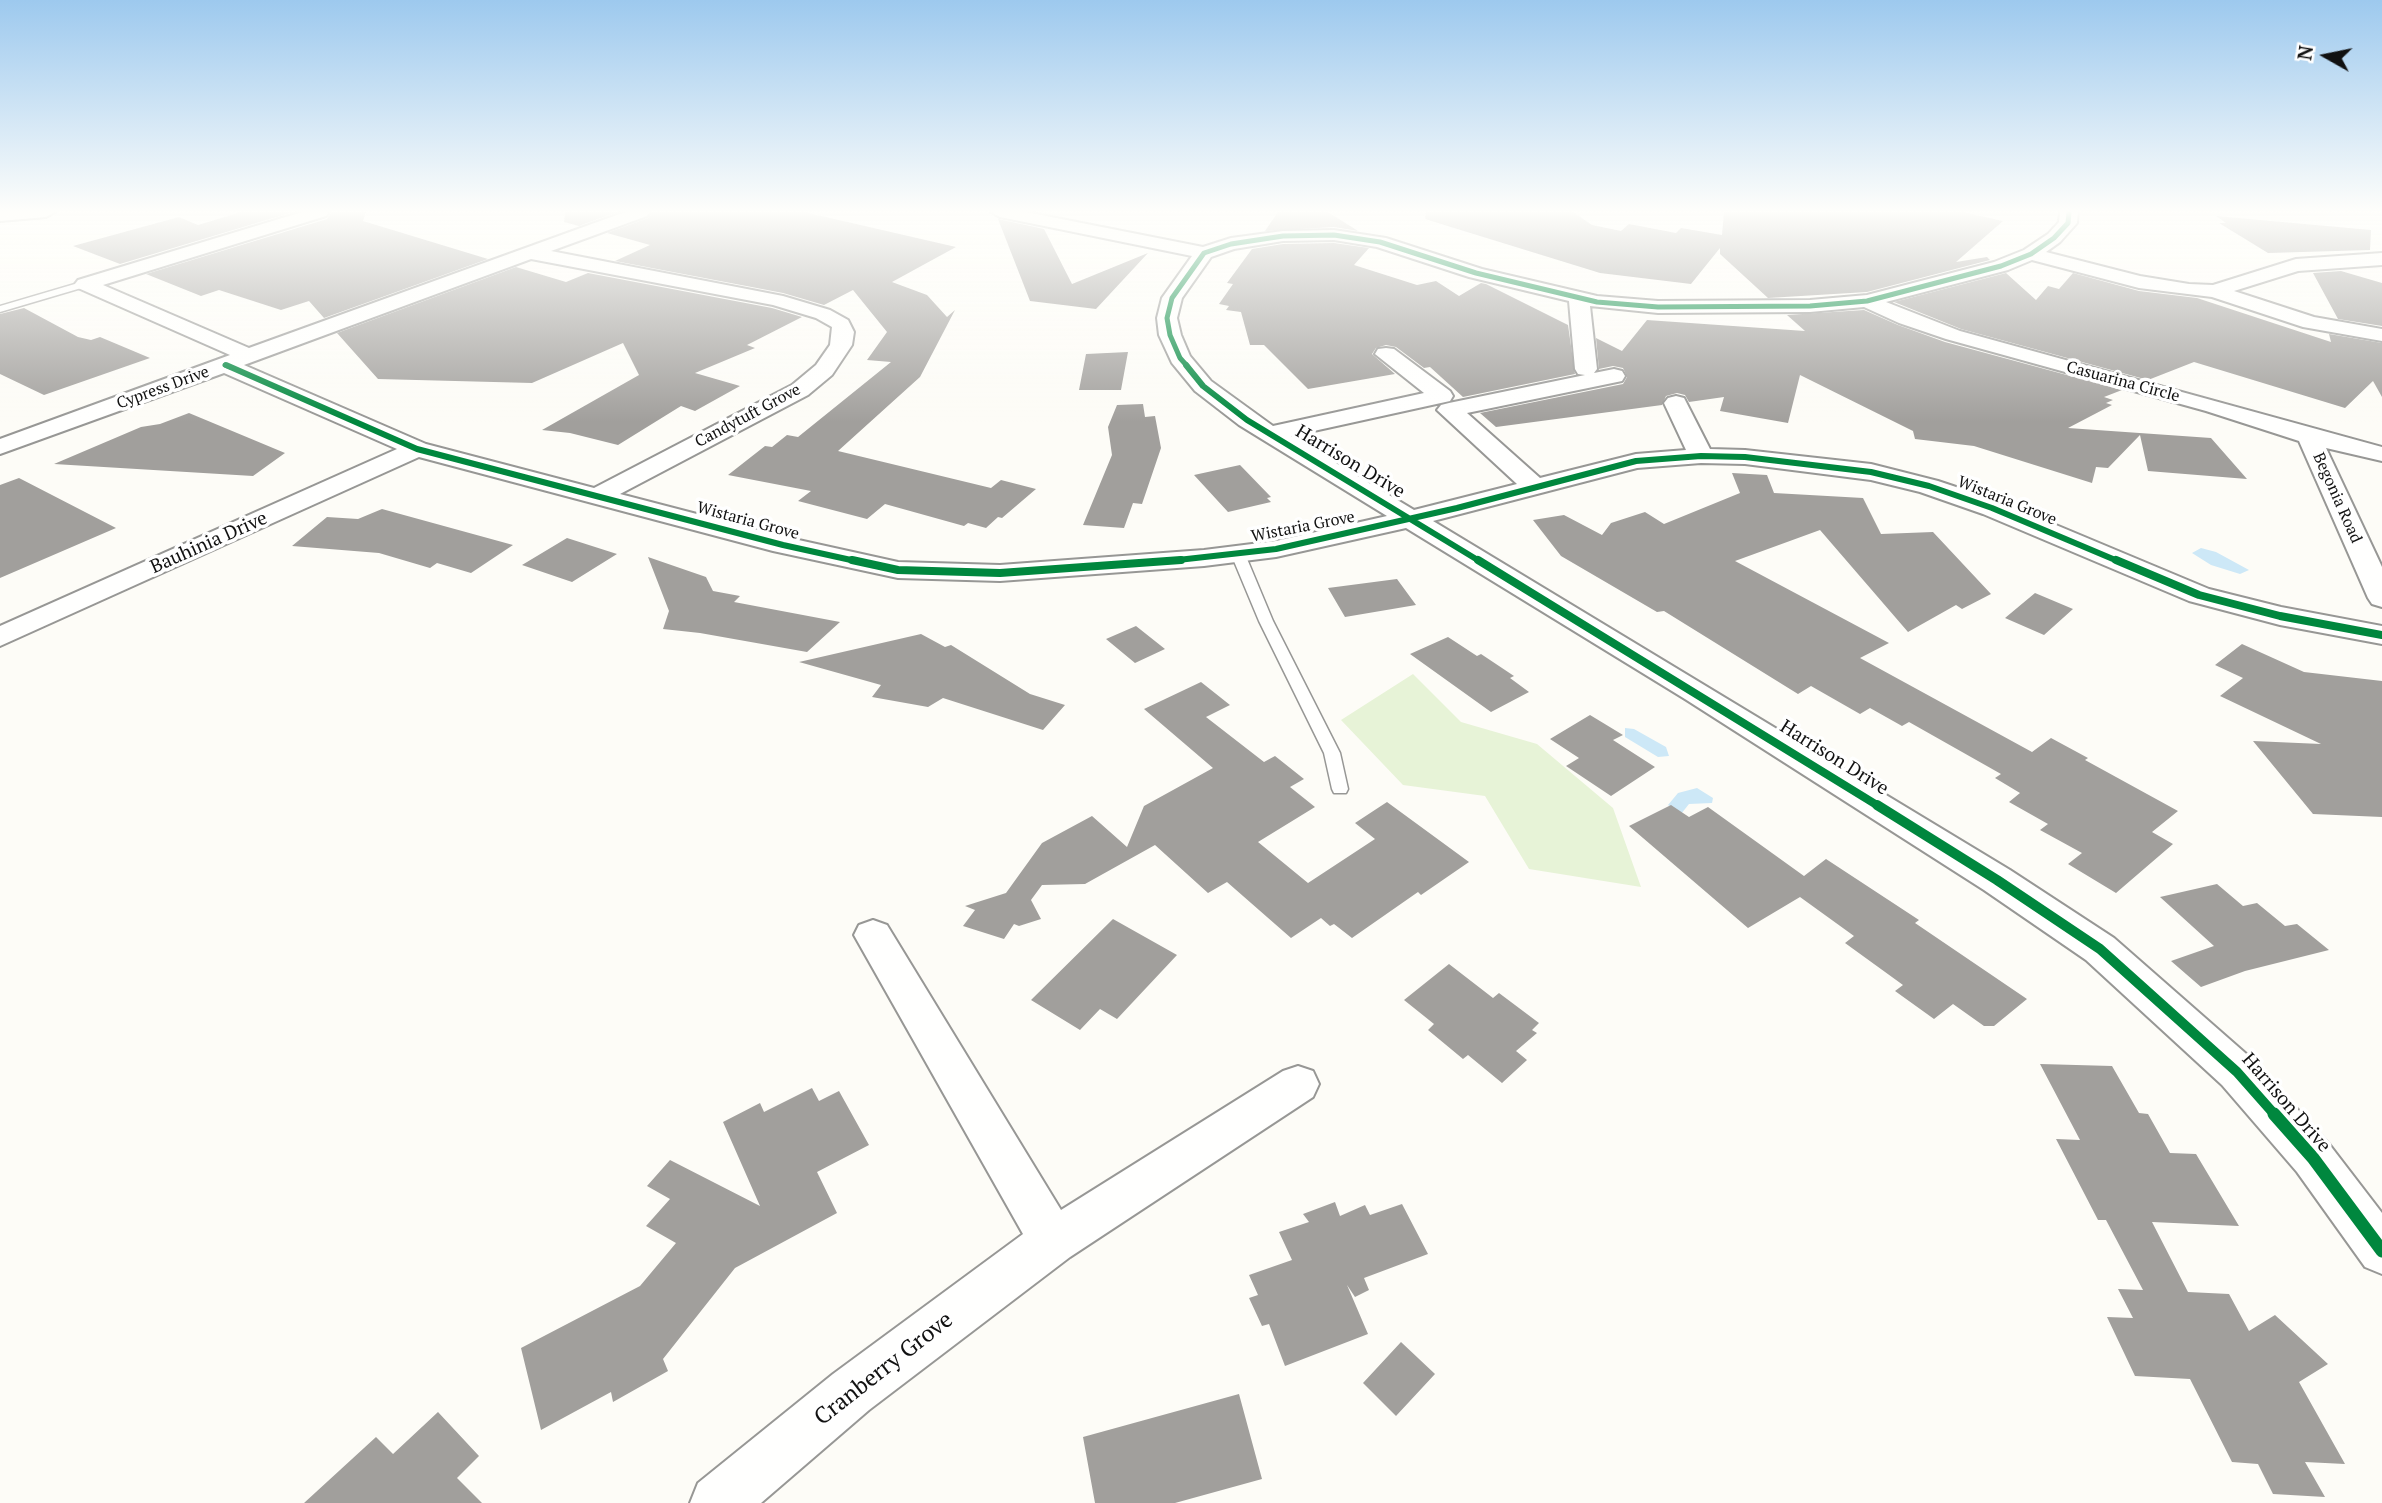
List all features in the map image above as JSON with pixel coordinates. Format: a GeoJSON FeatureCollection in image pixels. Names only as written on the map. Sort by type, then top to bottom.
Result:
{"type":"FeatureCollection","features":[{"type":"Feature","properties":{"kind":"street"},"geometry":{"type":"LineString","coordinates":[[85,284],[91,282]]}},
{"type":"Feature","properties":{"kind":"street","name":"Cypress Drive"},"geometry":{"type":"LineString","coordinates":[[0,447],[450,282]]}},
{"type":"Feature","properties":{"kind":"street","name":"Candytuft Grove"},"geometry":{"type":"LineString","coordinates":[[600,495],[800,390],[824,370],[841,345],[844,332],[841,324],[823,314],[776,300],[683,282]]}},
{"type":"Feature","properties":{"kind":"street","name":"Harrison Drive"},"geometry":{"type":"LineString","coordinates":[[1181,282],[1172,298],[1167,318],[1170,335],[1180,358],[1203,386],[1269,434],[1754,728],[2101,948],[2237,1072],[2313,1158],[2382,1251]]}},
{"type":"Feature","properties":{"kind":"street"},"geometry":{"type":"LineString","coordinates":[[1514,282],[1579,298],[1630,306],[1658,307],[1810,306],[1867,301],[1939,282]]}},
{"type":"Feature","properties":{"kind":"street"},"geometry":{"type":"LineString","coordinates":[[2140,282],[2214,291],[2310,323],[2382,335]]}},
{"type":"Feature","properties":{"kind":"street"},"geometry":{"type":"LineString","coordinates":[[2214,291],[2242,282]]}},
{"type":"Feature","properties":{"kind":"street","name":"Wistaria Grove"},"geometry":{"type":"LineString","coordinates":[[85,284],[417,449],[783,545],[898,569],[1013,572],[1276,549],[1411,519],[1636,461],[1701,456],[1745,457],[1829,465],[1929,486],[1992,508],[2199,595],[2280,617],[2382,635]]}},
{"type":"Feature","properties":{"kind":"street"},"geometry":{"type":"LineString","coordinates":[[1579,298],[1586,369]]}},
{"type":"Feature","properties":{"kind":"street","name":"Casuarina Circle"},"geometry":{"type":"LineString","coordinates":[[1867,301],[1906,319],[1952,335],[2214,406],[2309,436],[2382,453]]}},
{"type":"Feature","properties":{"kind":"street"},"geometry":{"type":"LineString","coordinates":[[1269,434],[1442,396],[1386,354]]}},
{"type":"Feature","properties":{"kind":"street"},"geometry":{"type":"LineString","coordinates":[[1535,486],[1449,410],[1614,376]]}},
{"type":"Feature","properties":{"kind":"street"},"geometry":{"type":"LineString","coordinates":[[1676,404],[1701,456]]}},
{"type":"Feature","properties":{"kind":"street","name":"Begonia Road"},"geometry":{"type":"LineString","coordinates":[[2309,436],[2382,598]]}},
{"type":"Feature","properties":{"kind":"street","name":"Bauhinia Drive"},"geometry":{"type":"LineString","coordinates":[[0,637],[417,449]]}},
{"type":"Feature","properties":{"kind":"street"},"geometry":{"type":"LineString","coordinates":[[873,935],[1053,1241]]}},
{"type":"Feature","properties":{"kind":"street","name":"Cranberry Grove"},"geometry":{"type":"LineString","coordinates":[[718,1503],[851,1392],[1053,1241],[1298,1084]]}},
{"type":"Feature","properties":{"kind":"lane"},"geometry":{"type":"LineString","coordinates":[[0,309],[85,284]]}},
{"type":"Feature","properties":{"kind":"lane"},"geometry":{"type":"LineString","coordinates":[[1238,554],[1266,621],[1332,753],[1340,789]]}},
{"type":"Feature","properties":{"kind":"green space"},"geometry":{"type":"Polygon","coordinates":[[[1413,674],[1461,722],[1537,744],[1613,808],[1641,887],[1529,869],[1485,796],[1403,785],[1341,720],[1413,674]]]}},
{"type":"Feature","properties":{"kind":"water"},"geometry":{"type":"Polygon","coordinates":[[[2201,548],[2216,552],[2249,570],[2240,574],[2211,565],[2192,553],[2201,548]]]}},
{"type":"Feature","properties":{"kind":"water"},"geometry":{"type":"Polygon","coordinates":[[[1625,728],[1634,729],[1666,747],[1669,756],[1658,757],[1625,737],[1625,728]]]}},
{"type":"Feature","properties":{"kind":"water"},"geometry":{"type":"Polygon","coordinates":[[[1697,788],[1713,798],[1712,803],[1689,804],[1681,814],[1668,805],[1678,793],[1697,788]]]}},
{"type":"Feature","properties":{"kind":"building"},"geometry":{"type":"Polygon","coordinates":[[[166,282],[424,282],[324,318],[309,301],[281,310],[219,290],[201,296],[166,282]]]}},
{"type":"Feature","properties":{"kind":"building"},"geometry":{"type":"Polygon","coordinates":[[[475,282],[636,282],[772,308],[802,317],[747,345],[755,348],[695,373],[740,386],[695,411],[681,406],[618,445],[570,433],[542,430],[639,375],[623,343],[532,383],[378,379],[337,333],[475,282]]]}},
{"type":"Feature","properties":{"kind":"building"},"geometry":{"type":"Polygon","coordinates":[[[726,282],[892,282],[927,295],[947,317],[955,310],[920,377],[838,451],[991,488],[1001,480],[1036,489],[986,528],[968,523],[964,526],[885,504],[867,519],[798,501],[811,491],[728,475],[765,446],[772,447],[787,435],[798,437],[891,362],[867,360],[887,332],[853,290],[824,305],[783,293],[726,282]]]}},
{"type":"Feature","properties":{"kind":"building"},"geometry":{"type":"Polygon","coordinates":[[[1023,282],[1121,282],[1096,309],[1030,301],[1023,282]]]}},
{"type":"Feature","properties":{"kind":"building"},"geometry":{"type":"Polygon","coordinates":[[[1408,282],[1417,285],[1438,282],[1459,296],[1481,283],[1486,284],[1568,325],[1575,374],[1463,397],[1430,367],[1424,368],[1396,347],[1386,345],[1376,348],[1372,354],[1395,374],[1308,389],[1264,345],[1250,345],[1241,312],[1226,310],[1229,306],[1219,304],[1233,284],[1227,283],[1408,282]]]}},
{"type":"Feature","properties":{"kind":"building"},"geometry":{"type":"Polygon","coordinates":[[[1751,282],[1905,282],[1867,292],[1768,298],[1751,282]]]}},
{"type":"Feature","properties":{"kind":"building"},"geometry":{"type":"Polygon","coordinates":[[[1971,282],[2016,282],[2036,300],[2048,286],[2059,289],[2065,282],[2107,282],[2139,291],[2197,298],[2331,342],[2329,334],[2382,343],[2382,397],[2373,381],[2345,408],[2194,362],[2148,380],[1961,329],[1894,302],[1971,282]]]}},
{"type":"Feature","properties":{"kind":"building"},"geometry":{"type":"Polygon","coordinates":[[[2318,282],[2382,283],[2382,326],[2338,319],[2318,282]]]}},
{"type":"Feature","properties":{"kind":"building"},"geometry":{"type":"Polygon","coordinates":[[[24,308],[78,337],[91,340],[100,337],[150,358],[44,395],[0,374],[0,314],[24,308]]]}},
{"type":"Feature","properties":{"kind":"building"},"geometry":{"type":"Polygon","coordinates":[[[1864,310],[1945,342],[2122,390],[2104,397],[2113,400],[2106,403],[2112,405],[2068,428],[2211,438],[2247,479],[2148,471],[2140,435],[2108,468],[2096,467],[2092,483],[1974,446],[1915,439],[1913,431],[1800,375],[1788,423],[1720,411],[1724,397],[1689,402],[1685,395],[1677,393],[1666,396],[1662,405],[1496,427],[1480,413],[1623,384],[1627,377],[1623,368],[1613,366],[1599,369],[1596,338],[1622,351],[1647,320],[1805,331],[1787,315],[1864,310]]]}},
{"type":"Feature","properties":{"kind":"building"},"geometry":{"type":"Polygon","coordinates":[[[1128,352],[1121,390],[1079,390],[1086,354],[1128,352]]]}},
{"type":"Feature","properties":{"kind":"building"},"geometry":{"type":"Polygon","coordinates":[[[1143,404],[1145,417],[1155,416],[1161,448],[1142,504],[1133,503],[1124,528],[1083,525],[1112,455],[1108,427],[1117,405],[1143,404]]]}},
{"type":"Feature","properties":{"kind":"building"},"geometry":{"type":"Polygon","coordinates":[[[189,413],[285,453],[253,476],[54,464],[141,427],[160,424],[189,413]]]}},
{"type":"Feature","properties":{"kind":"building"},"geometry":{"type":"Polygon","coordinates":[[[1240,465],[1271,497],[1267,498],[1271,502],[1228,512],[1194,475],[1240,465]]]}},
{"type":"Feature","properties":{"kind":"building"},"geometry":{"type":"Polygon","coordinates":[[[1732,473],[1767,475],[1774,493],[1863,498],[1881,534],[1933,532],[1991,594],[1962,609],[1956,605],[1908,632],[1820,530],[1735,561],[1889,643],[1860,658],[2032,752],[2051,738],[2088,758],[2085,760],[2178,811],[2152,832],[2173,844],[2116,893],[2068,864],[2082,853],[2040,830],[2048,824],[2009,802],[2020,793],[1995,778],[2001,774],[1909,722],[1902,726],[1870,708],[1860,714],[1811,686],[1798,694],[1664,611],[1657,612],[1561,556],[1533,520],[1564,515],[1602,535],[1611,523],[1645,512],[1664,524],[1740,493],[1732,473]]]}},
{"type":"Feature","properties":{"kind":"building"},"geometry":{"type":"Polygon","coordinates":[[[19,478],[116,528],[0,578],[0,485],[19,478]]]}},
{"type":"Feature","properties":{"kind":"building"},"geometry":{"type":"Polygon","coordinates":[[[382,509],[513,545],[471,573],[437,563],[430,568],[379,553],[292,546],[327,517],[358,519],[382,509]]]}},
{"type":"Feature","properties":{"kind":"building"},"geometry":{"type":"Polygon","coordinates":[[[567,538],[617,554],[572,582],[522,565],[567,538]]]}},
{"type":"Feature","properties":{"kind":"building"},"geometry":{"type":"Polygon","coordinates":[[[648,557],[706,577],[713,591],[740,596],[734,602],[840,622],[807,652],[663,629],[669,611],[648,557]]]}},
{"type":"Feature","properties":{"kind":"building"},"geometry":{"type":"Polygon","coordinates":[[[1397,579],[1416,605],[1345,617],[1328,588],[1397,579]]]}},
{"type":"Feature","properties":{"kind":"building"},"geometry":{"type":"Polygon","coordinates":[[[2035,593],[2073,609],[2044,635],[2005,618],[2035,593]]]}},
{"type":"Feature","properties":{"kind":"building"},"geometry":{"type":"Polygon","coordinates":[[[1136,626],[1165,649],[1135,663],[1106,639],[1136,626]]]}},
{"type":"Feature","properties":{"kind":"building"},"geometry":{"type":"Polygon","coordinates":[[[921,634],[945,647],[951,645],[1030,694],[1065,705],[1043,730],[943,698],[928,707],[872,697],[881,685],[799,662],[921,634]]]}},
{"type":"Feature","properties":{"kind":"building"},"geometry":{"type":"Polygon","coordinates":[[[1448,637],[1477,656],[1481,654],[1514,676],[1510,678],[1529,692],[1491,712],[1410,654],[1448,637]]]}},
{"type":"Feature","properties":{"kind":"building"},"geometry":{"type":"Polygon","coordinates":[[[2242,644],[2304,672],[2382,681],[2382,817],[2313,814],[2253,741],[2321,744],[2220,696],[2243,678],[2215,665],[2242,644]]]}},
{"type":"Feature","properties":{"kind":"building"},"geometry":{"type":"Polygon","coordinates":[[[1201,682],[1230,705],[1206,717],[1264,762],[1275,756],[1304,779],[1290,787],[1315,807],[1258,842],[1308,883],[1375,839],[1355,823],[1387,802],[1469,862],[1421,895],[1418,892],[1352,938],[1321,918],[1291,938],[1227,882],[1208,893],[1155,845],[1085,884],[1042,885],[1031,900],[1041,919],[1019,926],[1014,924],[1004,939],[963,926],[975,910],[965,906],[1006,893],[1042,843],[1092,816],[1127,847],[1144,806],[1213,768],[1144,709],[1201,682]]]}},
{"type":"Feature","properties":{"kind":"building"},"geometry":{"type":"Polygon","coordinates":[[[1590,715],[1623,735],[1613,740],[1655,767],[1611,796],[1566,766],[1579,758],[1550,739],[1590,715]]]}},
{"type":"Feature","properties":{"kind":"building"},"geometry":{"type":"Polygon","coordinates":[[[1671,805],[1689,817],[1708,807],[1804,876],[1826,859],[1919,920],[1915,923],[2027,999],[1994,1026],[1984,1026],[1953,1004],[1934,1019],[1895,991],[1903,985],[1845,943],[1854,936],[1800,897],[1748,928],[1629,826],[1671,805]]]}},
{"type":"Feature","properties":{"kind":"building"},"geometry":{"type":"Polygon","coordinates":[[[2217,884],[2243,906],[2257,903],[2285,926],[2297,924],[2329,950],[2245,971],[2201,987],[2171,961],[2214,946],[2160,897],[2217,884]]]}},
{"type":"Feature","properties":{"kind":"building"},"geometry":{"type":"Polygon","coordinates":[[[1113,919],[1177,955],[1117,1019],[1100,1009],[1080,1030],[1031,1000],[1113,919]]]}},
{"type":"Feature","properties":{"kind":"building"},"geometry":{"type":"Polygon","coordinates":[[[1449,964],[1493,998],[1499,993],[1539,1023],[1532,1030],[1537,1033],[1516,1051],[1527,1060],[1502,1083],[1468,1055],[1463,1059],[1428,1030],[1434,1024],[1404,1000],[1449,964]]]}},
{"type":"Feature","properties":{"kind":"building"},"geometry":{"type":"Polygon","coordinates":[[[2040,1064],[2112,1066],[2139,1113],[2148,1114],[2170,1153],[2196,1154],[2239,1226],[2152,1222],[2188,1292],[2229,1294],[2249,1331],[2275,1315],[2328,1364],[2299,1382],[2345,1464],[2305,1462],[2325,1497],[2273,1494],[2258,1464],[2232,1462],[2190,1379],[2135,1376],[2107,1317],[2133,1318],[2118,1289],[2143,1290],[2106,1220],[2098,1220],[2056,1139],[2080,1140],[2040,1064]]]}},
{"type":"Feature","properties":{"kind":"building"},"geometry":{"type":"Polygon","coordinates":[[[812,1088],[819,1101],[839,1091],[869,1145],[817,1172],[837,1213],[735,1268],[663,1359],[668,1371],[613,1402],[611,1392],[541,1430],[521,1348],[640,1286],[676,1243],[646,1226],[670,1199],[647,1186],[670,1160],[760,1206],[723,1122],[760,1103],[764,1112],[812,1088]]]}},
{"type":"Feature","properties":{"kind":"building"},"geometry":{"type":"Polygon","coordinates":[[[1335,1202],[1340,1216],[1365,1205],[1370,1215],[1402,1204],[1428,1254],[1364,1278],[1369,1290],[1355,1297],[1347,1285],[1368,1334],[1285,1366],[1269,1324],[1262,1326],[1249,1298],[1258,1295],[1249,1275],[1292,1260],[1279,1232],[1309,1222],[1303,1214],[1335,1202]]]}},
{"type":"Feature","properties":{"kind":"building"},"geometry":{"type":"Polygon","coordinates":[[[1401,1342],[1435,1374],[1396,1416],[1363,1383],[1401,1342]]]}},
{"type":"Feature","properties":{"kind":"building"},"geometry":{"type":"Polygon","coordinates":[[[1239,1394],[1262,1479],[1175,1503],[1095,1503],[1083,1437],[1239,1394]]]}},
{"type":"Feature","properties":{"kind":"building"},"geometry":{"type":"Polygon","coordinates":[[[438,1412],[479,1456],[457,1478],[482,1503],[304,1503],[376,1437],[393,1454],[438,1412]]]}},
{"type":"Feature","properties":{"kind":"cycle path"},"geometry":{"type":"LineString","coordinates":[[1182,282],[1172,298],[1167,318],[1170,335],[1180,358],[1203,386],[1247,420],[1696,692],[1997,880],[2100,949],[2237,1072],[2313,1158],[2382,1251]]}},
{"type":"Feature","properties":{"kind":"cycle path"},"geometry":{"type":"LineString","coordinates":[[1514,282],[1597,302],[1658,307],[1810,306],[1867,301],[1939,282]]}},
{"type":"Feature","properties":{"kind":"cycle path"},"geometry":{"type":"LineString","coordinates":[[225,365],[417,449],[783,545],[898,570],[1000,573],[1063,570],[1276,549],[1457,508],[1636,461],[1701,456],[1745,457],[1871,472],[1929,486],[1992,508],[2199,595],[2280,616],[2382,635]]}}]}
